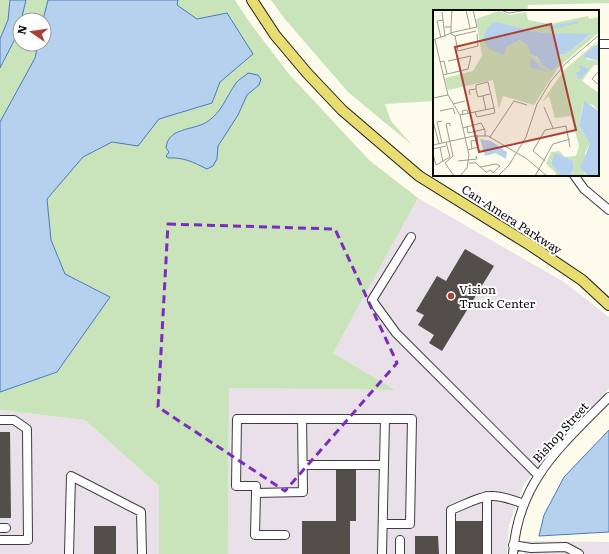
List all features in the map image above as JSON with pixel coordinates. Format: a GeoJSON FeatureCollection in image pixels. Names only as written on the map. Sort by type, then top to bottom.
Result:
{"type":"FeatureCollection","features":[{"type":"Feature","properties":{"kind":"main road","name":"Can-Amera Parkway"},"geometry":{"type":"LineString","coordinates":[[252,0],[276,35],[298,62],[348,115],[419,176],[530,245],[582,280],[609,305]]}},
{"type":"Feature","properties":{"kind":"street"},"geometry":{"type":"LineString","coordinates":[[575,176],[584,189],[609,210]]}},
{"type":"Feature","properties":{"kind":"street"},"geometry":{"type":"LineString","coordinates":[[411,237],[372,300],[396,333],[538,475]]}},
{"type":"Feature","properties":{"kind":"street","name":"Bishop Street"},"geometry":{"type":"LineString","coordinates":[[513,554],[513,545],[524,504],[538,475],[568,438],[609,397]]}},
{"type":"Feature","properties":{"kind":"street"},"geometry":{"type":"LineString","coordinates":[[285,535],[255,535],[256,486],[236,486],[237,419],[412,419],[410,524],[384,524]]}},
{"type":"Feature","properties":{"kind":"street"},"geometry":{"type":"LineString","coordinates":[[256,493],[303,492],[302,419]]}},
{"type":"Feature","properties":{"kind":"street"},"geometry":{"type":"LineString","coordinates":[[382,554],[384,524],[385,419]]}},
{"type":"Feature","properties":{"kind":"street"},"geometry":{"type":"LineString","coordinates":[[0,420],[14,420],[27,430],[28,540],[0,540]]}},
{"type":"Feature","properties":{"kind":"street"},"geometry":{"type":"LineString","coordinates":[[303,464],[384,465]]}},
{"type":"Feature","properties":{"kind":"street"},"geometry":{"type":"LineString","coordinates":[[69,554],[71,476],[142,512],[142,554]]}},
{"type":"Feature","properties":{"kind":"street"},"geometry":{"type":"LineString","coordinates":[[452,554],[451,510],[487,496],[504,496],[524,504]]}},
{"type":"Feature","properties":{"kind":"street"},"geometry":{"type":"LineString","coordinates":[[487,496],[487,554]]}},
{"type":"Feature","properties":{"kind":"street"},"geometry":{"type":"LineString","coordinates":[[400,540],[400,554]]}},
{"type":"Feature","properties":{"kind":"street"},"geometry":{"type":"LineString","coordinates":[[513,545],[538,551],[566,547],[579,554]]}},
{"type":"Feature","properties":{"kind":"highlighted area"},"geometry":{"type":"Polygon","coordinates":[[[168,224],[335,229],[397,363],[285,491],[158,407],[168,224]]]}},
{"type":"Feature","properties":{"kind":"shaded area"},"geometry":{"type":"Polygon","coordinates":[[[418,198],[564,282],[609,317],[609,388],[524,484],[509,525],[507,554],[228,554],[229,388],[394,390],[333,353],[418,198]]]}},
{"type":"Feature","properties":{"kind":"shaded area"},"geometry":{"type":"Polygon","coordinates":[[[0,410],[85,420],[159,486],[159,554],[0,554],[0,410]]]}},
{"type":"Feature","properties":{"kind":"shaded area"},"geometry":{"type":"Polygon","coordinates":[[[524,541],[609,542],[609,554],[524,554],[524,541]]]}},
{"type":"Feature","properties":{"kind":"green space"},"geometry":{"type":"Polygon","coordinates":[[[0,0],[10,0],[8,20],[0,39],[0,0]]]}},
{"type":"Feature","properties":{"kind":"green space"},"geometry":{"type":"Polygon","coordinates":[[[26,0],[48,0],[45,12],[23,12],[26,0]]]}},
{"type":"Feature","properties":{"kind":"green space"},"geometry":{"type":"Polygon","coordinates":[[[178,0],[235,0],[247,19],[289,74],[369,160],[418,198],[333,353],[395,390],[229,388],[228,554],[159,554],[159,486],[85,420],[0,410],[0,392],[57,372],[110,297],[65,274],[51,240],[47,199],[83,157],[112,142],[138,146],[159,119],[212,103],[220,82],[253,54],[177,5],[178,0]],[[248,73],[239,80],[216,114],[210,120],[203,124],[180,130],[166,156],[168,158],[188,160],[207,169],[217,159],[218,146],[238,115],[247,95],[259,85],[258,75],[248,73]]]}},
{"type":"Feature","properties":{"kind":"green space"},"geometry":{"type":"Polygon","coordinates":[[[271,0],[609,0],[609,3],[528,5],[527,10],[433,10],[433,101],[385,104],[391,121],[412,145],[348,92],[284,18],[271,0]]]}},
{"type":"Feature","properties":{"kind":"green space"},"geometry":{"type":"Polygon","coordinates":[[[12,45],[12,52],[36,52],[35,58],[0,122],[0,68],[12,45]]]}},
{"type":"Feature","properties":{"kind":"water"},"geometry":{"type":"Polygon","coordinates":[[[10,0],[26,0],[23,12],[12,12],[12,45],[0,68],[0,39],[8,20],[10,0]]]}},
{"type":"Feature","properties":{"kind":"water"},"geometry":{"type":"Polygon","coordinates":[[[48,0],[178,0],[177,5],[197,19],[227,13],[253,54],[220,82],[212,103],[159,119],[138,146],[112,142],[83,157],[47,199],[51,240],[65,274],[110,297],[57,372],[0,392],[0,122],[35,58],[36,52],[52,52],[52,12],[45,12],[48,0]]]}},
{"type":"Feature","properties":{"kind":"water"},"geometry":{"type":"Polygon","coordinates":[[[248,73],[258,75],[261,79],[259,85],[247,95],[238,115],[218,146],[217,159],[213,166],[207,169],[188,160],[168,158],[166,156],[169,152],[166,148],[171,136],[182,130],[201,125],[212,118],[220,109],[236,83],[248,73]]]}},
{"type":"Feature","properties":{"kind":"water"},"geometry":{"type":"Polygon","coordinates":[[[609,430],[609,532],[539,536],[544,515],[564,477],[609,430]]]}},
{"type":"Feature","properties":{"kind":"building","name":"Vision Truck Center"},"geometry":{"type":"Polygon","coordinates":[[[465,249],[494,266],[442,351],[429,343],[434,335],[418,325],[424,315],[416,311],[437,276],[446,281],[465,249]]]}},
{"type":"Feature","properties":{"kind":"building"},"geometry":{"type":"Polygon","coordinates":[[[0,432],[10,432],[11,518],[0,518],[0,432]]]}},
{"type":"Feature","properties":{"kind":"building"},"geometry":{"type":"Polygon","coordinates":[[[336,470],[356,470],[356,521],[350,521],[350,554],[302,554],[302,521],[336,521],[336,470]]]}},
{"type":"Feature","properties":{"kind":"building"},"geometry":{"type":"Polygon","coordinates":[[[456,521],[482,521],[482,554],[456,554],[456,521]]]}},
{"type":"Feature","properties":{"kind":"building"},"geometry":{"type":"Polygon","coordinates":[[[94,526],[116,526],[116,554],[94,554],[94,526]]]}},
{"type":"Feature","properties":{"kind":"building"},"geometry":{"type":"Polygon","coordinates":[[[415,536],[438,536],[439,554],[415,554],[415,536]]]}},
{"type":"Feature","properties":{"kind":"place","name":"Vision Truck Center"},"geometry":{"type":"Point","coordinates":[451,296]}}]}
